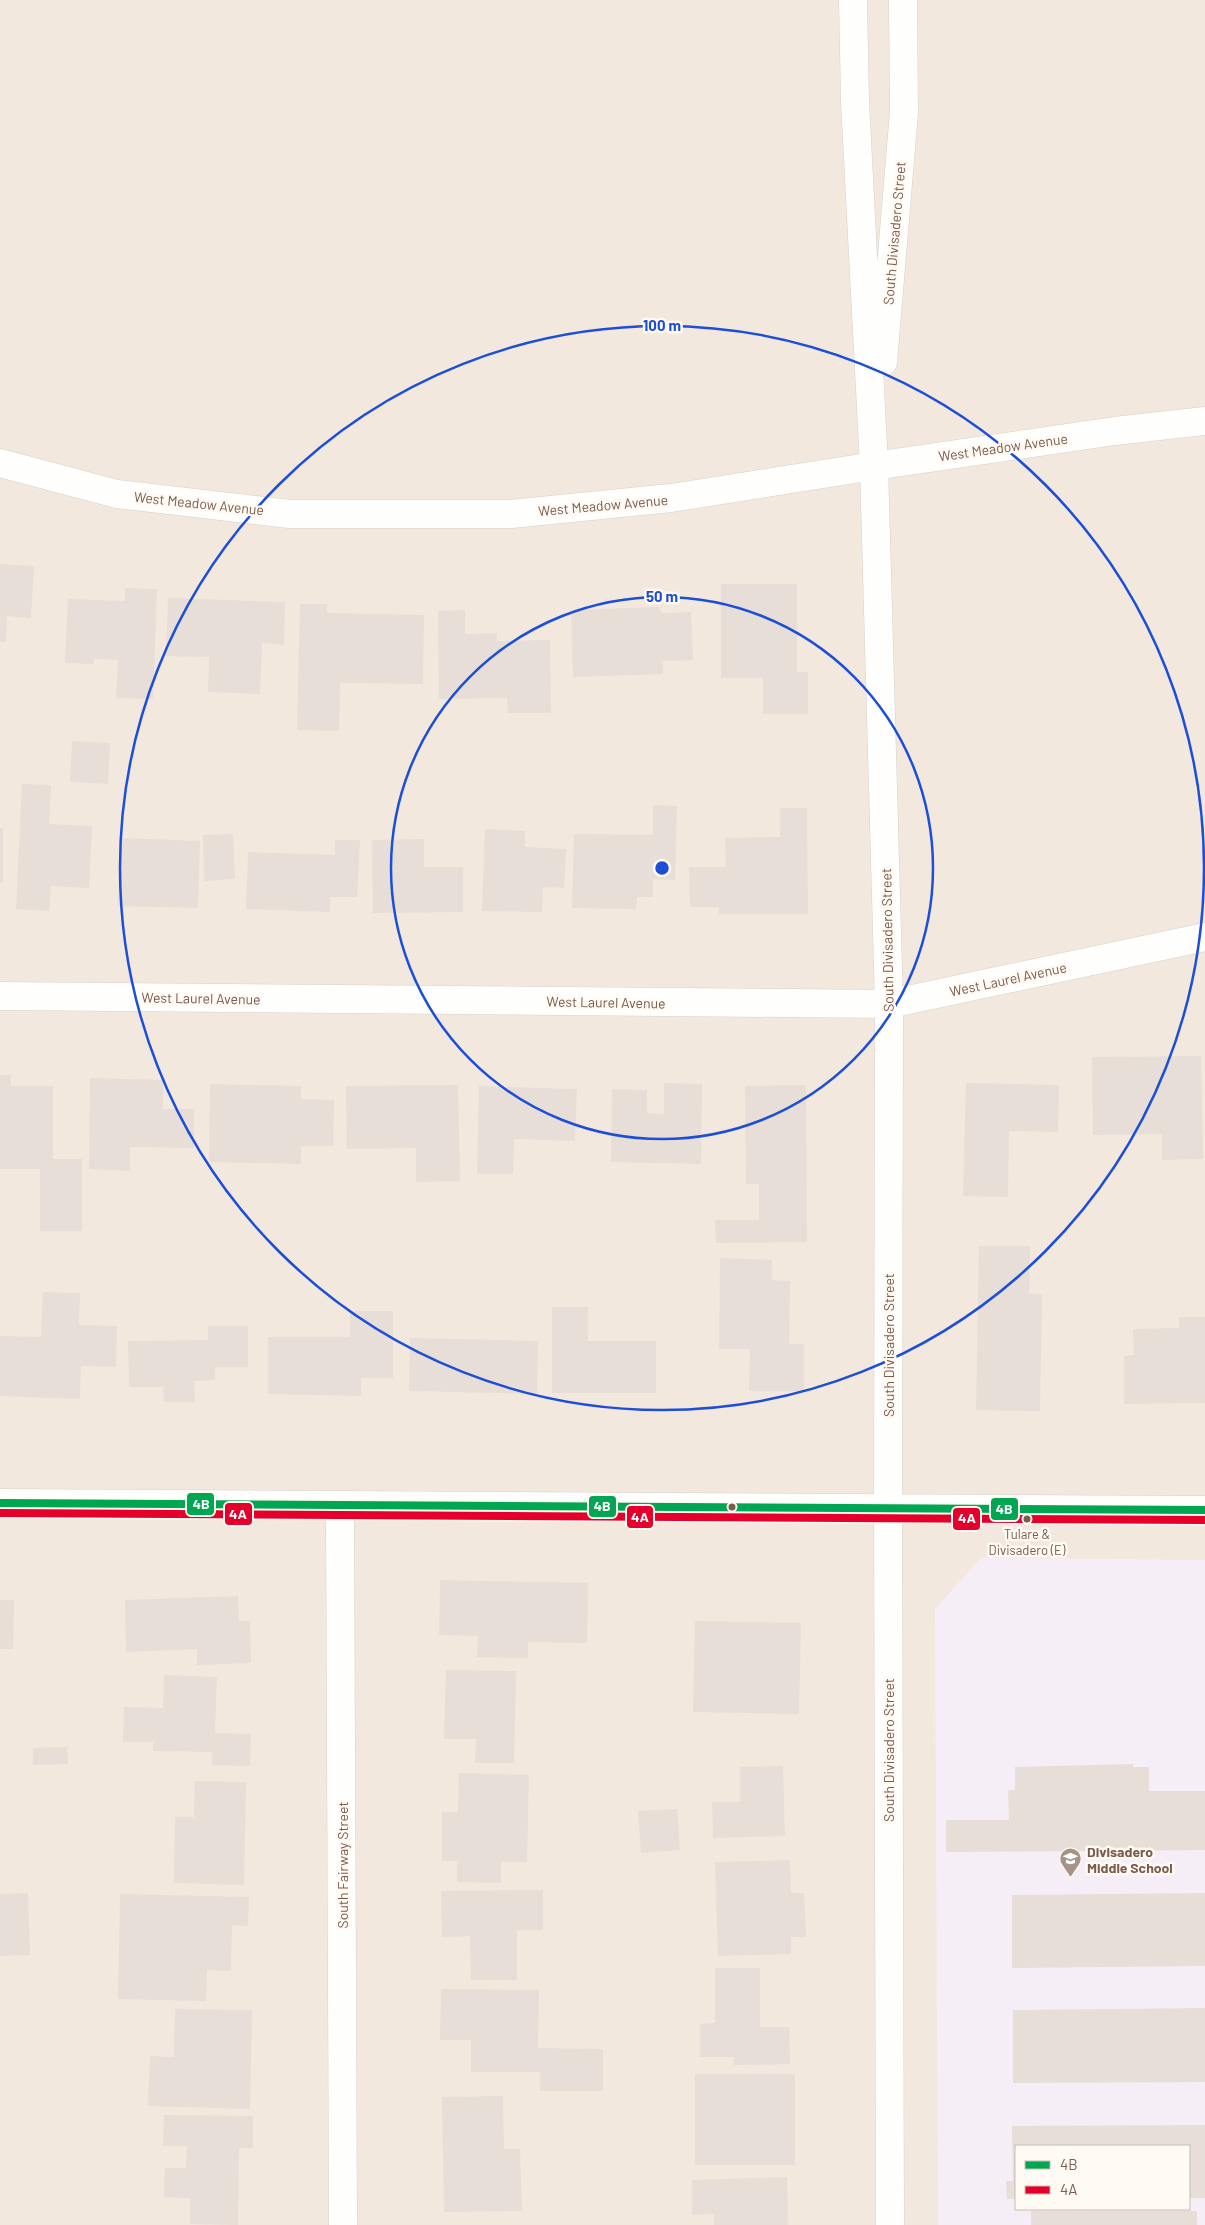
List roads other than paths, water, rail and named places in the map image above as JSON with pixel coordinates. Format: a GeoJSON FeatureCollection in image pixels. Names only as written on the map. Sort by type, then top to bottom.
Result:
{"type":"FeatureCollection","features":[{"type":"Feature","properties":{"kind":"street","name":"South Divisadero Street"},"geometry":{"type":"LineString","coordinates":[[853,0],[855,101],[874,466],[890,1004],[888,1507],[890,2225]]}},
{"type":"Feature","properties":{"kind":"street","name":"South Divisadero Street"},"geometry":{"type":"LineString","coordinates":[[874,466],[904,112],[903,0]]}},
{"type":"Feature","properties":{"kind":"street","name":"West Meadow Avenue"},"geometry":{"type":"LineString","coordinates":[[0,463],[117,494],[290,514],[511,514],[671,498],[1115,431],[1205,421]]}},
{"type":"Feature","properties":{"kind":"street","name":"West Laurel Avenue"},"geometry":{"type":"LineString","coordinates":[[0,996],[890,1004],[1205,937]]}},
{"type":"Feature","properties":{"kind":"street"},"geometry":{"type":"LineString","coordinates":[[0,1503],[1205,1510]]}},
{"type":"Feature","properties":{"kind":"street","name":"South Fairway Street"},"geometry":{"type":"LineString","coordinates":[[340,1506],[344,2225]]}},
{"type":"Feature","properties":{"kind":"place","name":"Tulare & Divisadero (E)"},"geometry":{"type":"Point","coordinates":[1027,1519]}},
{"type":"Feature","properties":{"kind":"place","name":"Divisadero Middle School"},"geometry":{"type":"Point","coordinates":[1071,1878]}}]}
